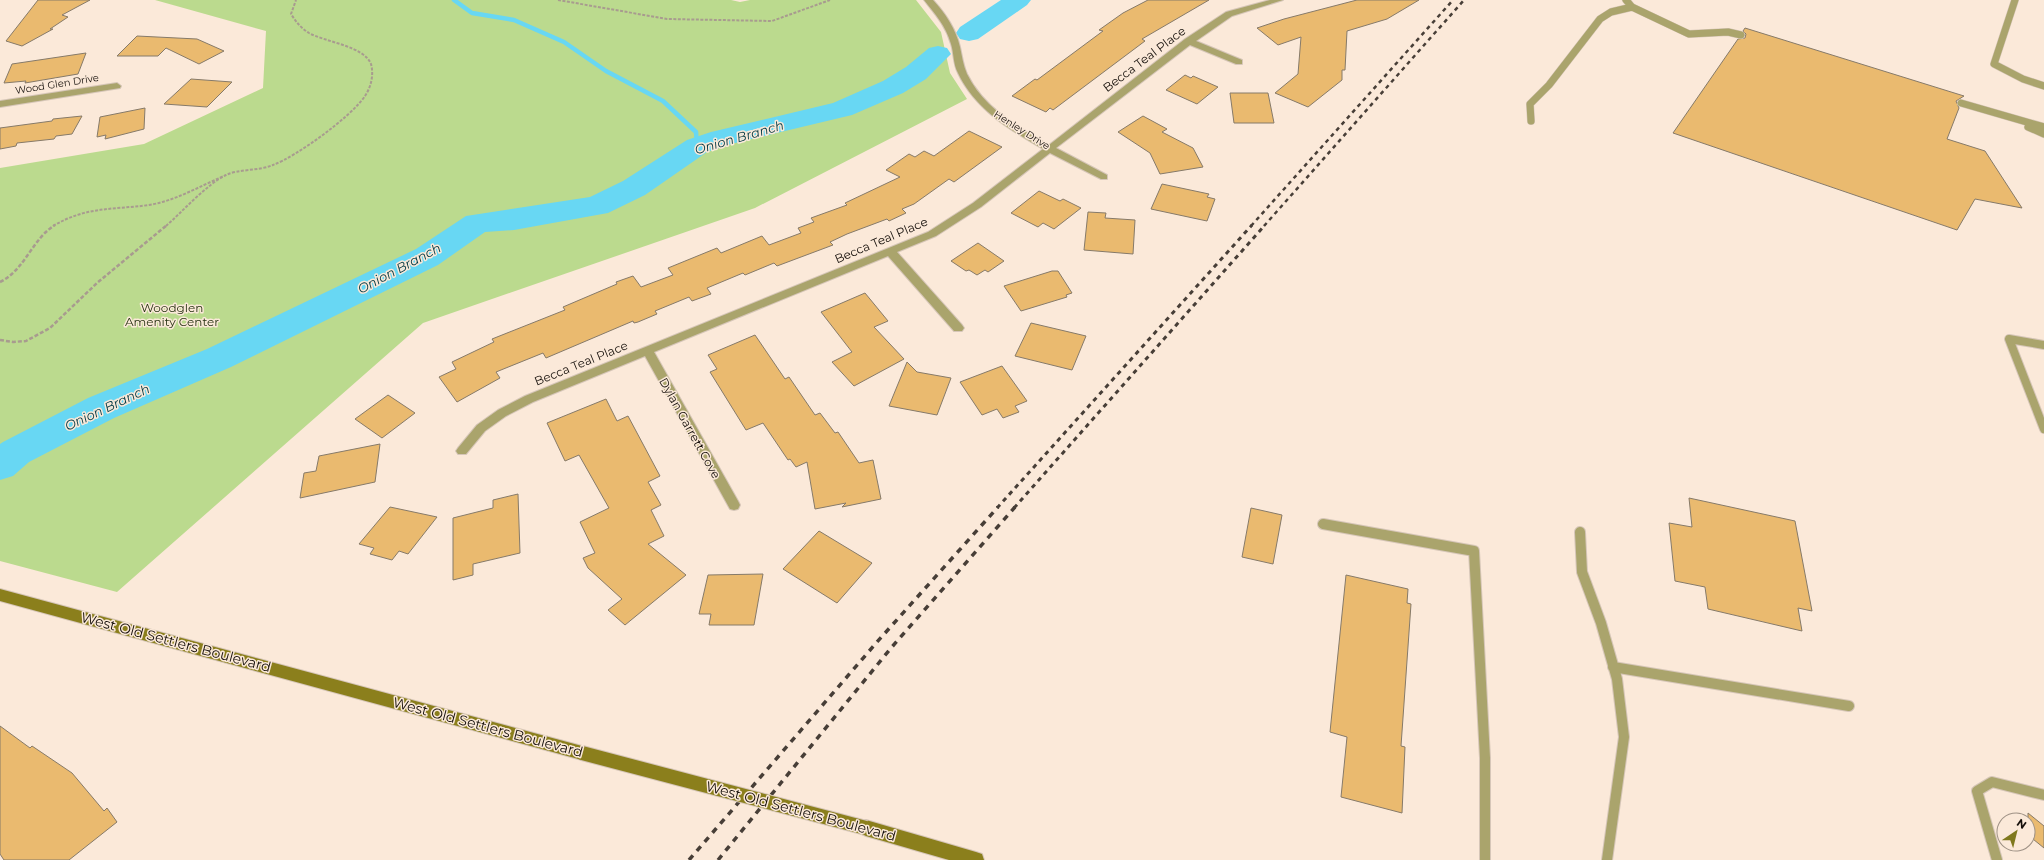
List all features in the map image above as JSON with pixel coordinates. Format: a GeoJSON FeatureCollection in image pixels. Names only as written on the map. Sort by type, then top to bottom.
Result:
{"type":"FeatureCollection","features":[{"type":"Feature","properties":{"kind":"main road","name":"West Old Settlers Boulevard"},"geometry":{"type":"LineString","coordinates":[[0,595],[204,649],[582,753],[866,828],[976,860]]}},
{"type":"Feature","properties":{"kind":"street","name":"Henley Drive"},"geometry":{"type":"LineString","coordinates":[[928,0],[947,22],[955,44],[962,73],[974,95],[996,116],[1050,148],[1104,176]]}},
{"type":"Feature","properties":{"kind":"street","name":"Becca Teal Place"},"geometry":{"type":"LineString","coordinates":[[462,451],[481,428],[502,413],[558,385],[891,252],[932,234],[977,205],[1188,42],[1229,14],[1279,0]]}},
{"type":"Feature","properties":{"kind":"street"},"geometry":{"type":"LineString","coordinates":[[1188,42],[1239,62]]}},
{"type":"Feature","properties":{"kind":"street","name":"Wood Glen Drive"},"geometry":{"type":"LineString","coordinates":[[0,104],[117,86]]}},
{"type":"Feature","properties":{"kind":"street"},"geometry":{"type":"LineString","coordinates":[[891,252],[958,328]]}},
{"type":"Feature","properties":{"kind":"street","name":"Dylan Garrett Cove"},"geometry":{"type":"LineString","coordinates":[[647,350],[734,506]]}},
{"type":"Feature","properties":{"kind":"lane"},"geometry":{"type":"LineString","coordinates":[[1626,0],[1632,7],[1689,34],[1728,32],[1741,35]]}},
{"type":"Feature","properties":{"kind":"lane"},"geometry":{"type":"LineString","coordinates":[[2015,0],[1994,64],[2024,79],[2044,86]]}},
{"type":"Feature","properties":{"kind":"lane"},"geometry":{"type":"LineString","coordinates":[[1531,121],[1530,104],[1550,85],[1600,19],[1611,12],[1632,7]]}},
{"type":"Feature","properties":{"kind":"lane"},"geometry":{"type":"LineString","coordinates":[[1961,103],[2044,127]]}},
{"type":"Feature","properties":{"kind":"lane"},"geometry":{"type":"LineString","coordinates":[[2007,117],[2044,134]]}},
{"type":"Feature","properties":{"kind":"lane"},"geometry":{"type":"LineString","coordinates":[[2044,345],[2009,339],[2044,429]]}},
{"type":"Feature","properties":{"kind":"lane"},"geometry":{"type":"LineString","coordinates":[[1323,524],[1474,552],[1485,758],[1485,860]]}},
{"type":"Feature","properties":{"kind":"lane"},"geometry":{"type":"LineString","coordinates":[[1580,532],[1582,572],[1601,623],[1617,679],[1624,737],[1607,860]]}},
{"type":"Feature","properties":{"kind":"lane"},"geometry":{"type":"LineString","coordinates":[[1613,667],[1848,706]]}},
{"type":"Feature","properties":{"kind":"lane"},"geometry":{"type":"LineString","coordinates":[[1997,860],[1977,791],[1992,782],[2044,795]]}},
{"type":"Feature","properties":{"kind":"path"},"geometry":{"type":"LineString","coordinates":[[0,282],[24,261],[39,239],[49,229],[64,220],[98,209],[150,205],[170,199],[225,175],[256,170],[276,164],[343,118],[362,99],[370,86],[373,68],[369,60],[362,52],[316,38],[294,23],[291,14],[296,0]]}},
{"type":"Feature","properties":{"kind":"path"},"geometry":{"type":"LineString","coordinates":[[558,0],[667,20],[772,21],[830,0]]}},
{"type":"Feature","properties":{"kind":"path"},"geometry":{"type":"LineString","coordinates":[[0,340],[6,342],[38,337],[96,284],[148,243],[225,175]]}},
{"type":"Feature","properties":{"kind":"green space","name":"Woodglen Amenity Center"},"geometry":{"type":"Polygon","coordinates":[[[155,0],[731,0],[740,2],[750,0],[916,0],[941,32],[950,73],[967,99],[755,208],[423,323],[117,592],[0,561],[0,168],[144,144],[263,88],[266,31],[155,0]]]}},
{"type":"Feature","properties":{"kind":"building"},"geometry":{"type":"Polygon","coordinates":[[[38,0],[90,0],[62,15],[68,17],[50,29],[53,29],[22,46],[6,41],[38,0]]]}},
{"type":"Feature","properties":{"kind":"building"},"geometry":{"type":"Polygon","coordinates":[[[1148,0],[1209,0],[1142,39],[1145,41],[1053,110],[1050,108],[1046,112],[1012,96],[1035,79],[1037,80],[1103,31],[1099,30],[1123,13],[1148,0]]]}},
{"type":"Feature","properties":{"kind":"building"},"geometry":{"type":"Polygon","coordinates":[[[1357,0],[1419,0],[1387,19],[1347,31],[1345,70],[1342,70],[1342,80],[1308,107],[1275,93],[1298,74],[1301,37],[1278,45],[1257,28],[1284,19],[1357,0]]]}},
{"type":"Feature","properties":{"kind":"building"},"geometry":{"type":"Polygon","coordinates":[[[1745,28],[1964,96],[1956,101],[1959,108],[1947,139],[1985,151],[2022,208],[1975,199],[1957,230],[1673,133],[1738,39],[1745,38],[1746,34],[1743,31],[1745,28]]]}},
{"type":"Feature","properties":{"kind":"building"},"geometry":{"type":"Polygon","coordinates":[[[137,36],[197,39],[224,51],[199,64],[166,48],[158,56],[117,56],[137,36]]]}},
{"type":"Feature","properties":{"kind":"building"},"geometry":{"type":"Polygon","coordinates":[[[86,53],[78,74],[25,83],[26,81],[4,83],[12,64],[86,53]]]}},
{"type":"Feature","properties":{"kind":"building"},"geometry":{"type":"Polygon","coordinates":[[[1185,75],[1191,78],[1193,76],[1218,87],[1197,104],[1166,90],[1185,75]]]}},
{"type":"Feature","properties":{"kind":"building"},"geometry":{"type":"Polygon","coordinates":[[[191,79],[232,82],[207,107],[164,104],[191,79]]]}},
{"type":"Feature","properties":{"kind":"building"},"geometry":{"type":"Polygon","coordinates":[[[1230,93],[1268,93],[1274,123],[1234,123],[1230,93]]]}},
{"type":"Feature","properties":{"kind":"building"},"geometry":{"type":"Polygon","coordinates":[[[145,108],[144,129],[105,139],[106,135],[97,137],[100,117],[145,108]]]}},
{"type":"Feature","properties":{"kind":"building"},"geometry":{"type":"Polygon","coordinates":[[[82,116],[72,134],[56,136],[54,139],[17,143],[16,146],[0,149],[0,128],[52,121],[53,119],[82,116]]]}},
{"type":"Feature","properties":{"kind":"building"},"geometry":{"type":"Polygon","coordinates":[[[1143,116],[1167,129],[1162,132],[1193,148],[1203,167],[1160,174],[1150,153],[1118,132],[1143,116]]]}},
{"type":"Feature","properties":{"kind":"building"},"geometry":{"type":"Polygon","coordinates":[[[969,131],[1002,147],[954,182],[949,179],[914,204],[902,209],[906,213],[889,221],[887,219],[847,234],[830,242],[833,245],[777,266],[774,263],[745,275],[743,273],[707,288],[711,294],[692,301],[689,297],[655,311],[657,314],[638,322],[634,323],[633,321],[546,358],[543,353],[496,372],[500,378],[457,402],[439,377],[456,369],[452,362],[494,342],[492,339],[565,310],[563,307],[617,284],[616,282],[633,276],[641,287],[673,275],[668,268],[717,248],[721,253],[762,236],[769,245],[801,233],[798,228],[814,222],[811,218],[847,205],[845,203],[900,177],[886,170],[909,154],[915,157],[924,151],[934,156],[969,131]]]}},
{"type":"Feature","properties":{"kind":"building"},"geometry":{"type":"Polygon","coordinates":[[[1162,184],[1209,194],[1207,197],[1215,199],[1207,221],[1151,209],[1162,184]]]}},
{"type":"Feature","properties":{"kind":"building"},"geometry":{"type":"Polygon","coordinates":[[[1039,191],[1060,201],[1063,199],[1081,208],[1054,229],[1043,223],[1038,227],[1011,213],[1039,191]]]}},
{"type":"Feature","properties":{"kind":"building"},"geometry":{"type":"Polygon","coordinates":[[[1088,212],[1106,213],[1105,218],[1135,220],[1133,254],[1084,250],[1088,212]]]}},
{"type":"Feature","properties":{"kind":"building"},"geometry":{"type":"Polygon","coordinates":[[[978,243],[1004,261],[988,272],[985,270],[977,275],[969,270],[966,271],[951,261],[978,243]]]}},
{"type":"Feature","properties":{"kind":"building"},"geometry":{"type":"Polygon","coordinates":[[[1052,271],[1058,271],[1072,293],[1066,295],[1067,297],[1021,311],[1004,286],[1052,271]]]}},
{"type":"Feature","properties":{"kind":"building"},"geometry":{"type":"Polygon","coordinates":[[[865,293],[888,321],[874,327],[904,359],[854,386],[832,362],[852,352],[821,312],[865,293]]]}},
{"type":"Feature","properties":{"kind":"building"},"geometry":{"type":"Polygon","coordinates":[[[1031,323],[1086,336],[1072,370],[1015,356],[1031,323]]]}},
{"type":"Feature","properties":{"kind":"building"},"geometry":{"type":"Polygon","coordinates":[[[755,335],[785,379],[789,377],[815,415],[820,413],[835,433],[838,432],[859,463],[873,460],[881,499],[842,507],[846,503],[815,509],[807,462],[796,467],[790,459],[788,460],[763,423],[746,430],[710,372],[717,369],[708,355],[755,335]]]}},
{"type":"Feature","properties":{"kind":"building"},"geometry":{"type":"Polygon","coordinates":[[[907,362],[917,372],[951,378],[937,415],[889,406],[907,362]]]}},
{"type":"Feature","properties":{"kind":"building"},"geometry":{"type":"Polygon","coordinates":[[[1002,366],[1027,401],[1015,406],[1019,412],[1003,418],[997,409],[982,415],[960,382],[1002,366]]]}},
{"type":"Feature","properties":{"kind":"building"},"geometry":{"type":"Polygon","coordinates":[[[388,395],[415,413],[382,438],[355,419],[388,395]]]}},
{"type":"Feature","properties":{"kind":"building"},"geometry":{"type":"Polygon","coordinates":[[[606,399],[617,421],[628,416],[660,476],[648,482],[661,505],[651,510],[664,536],[648,544],[686,575],[625,625],[608,610],[622,599],[588,568],[583,558],[595,553],[580,522],[609,508],[579,455],[565,461],[547,423],[606,399]]]}},
{"type":"Feature","properties":{"kind":"building"},"geometry":{"type":"Polygon","coordinates":[[[380,444],[375,482],[300,498],[304,473],[316,471],[319,456],[380,444]]]}},
{"type":"Feature","properties":{"kind":"building"},"geometry":{"type":"Polygon","coordinates":[[[518,494],[520,553],[473,564],[473,575],[453,580],[453,518],[493,508],[493,500],[518,494]]]}},
{"type":"Feature","properties":{"kind":"building"},"geometry":{"type":"Polygon","coordinates":[[[1689,498],[1795,521],[1812,611],[1798,608],[1802,631],[1708,609],[1705,587],[1675,581],[1669,523],[1692,527],[1689,498]]]}},
{"type":"Feature","properties":{"kind":"building"},"geometry":{"type":"Polygon","coordinates":[[[390,507],[437,517],[408,554],[399,551],[392,560],[370,554],[374,548],[359,544],[390,507]]]}},
{"type":"Feature","properties":{"kind":"building"},"geometry":{"type":"Polygon","coordinates":[[[1251,508],[1282,515],[1273,564],[1242,557],[1251,508]]]}},
{"type":"Feature","properties":{"kind":"building"},"geometry":{"type":"Polygon","coordinates":[[[819,531],[872,563],[837,603],[783,569],[819,531]]]}},
{"type":"Feature","properties":{"kind":"building"},"geometry":{"type":"Polygon","coordinates":[[[763,574],[754,625],[709,625],[711,614],[699,614],[708,575],[763,574]]]}},
{"type":"Feature","properties":{"kind":"building"},"geometry":{"type":"Polygon","coordinates":[[[1346,575],[1408,589],[1407,603],[1411,604],[1401,746],[1405,747],[1402,813],[1341,797],[1347,737],[1330,732],[1346,575]]]}},
{"type":"Feature","properties":{"kind":"building"},"geometry":{"type":"Polygon","coordinates":[[[0,726],[30,748],[32,746],[72,773],[104,811],[107,808],[117,822],[69,860],[4,860],[0,854],[0,726]]]}},
{"type":"Feature","properties":{"kind":"building"},"geometry":{"type":"Polygon","coordinates":[[[2036,820],[2044,826],[2044,848],[2036,842],[2036,820]]]}},
{"type":"Feature","properties":{"kind":"waterway"},"geometry":{"type":"LineString","coordinates":[[454,0],[472,13],[514,20],[564,42],[606,71],[663,101],[696,132],[697,146]]}},
{"type":"Feature","properties":{"kind":"waterway","name":"Onion Branch"},"geometry":{"type":"LineString","coordinates":[[969,33],[1018,0]]}},
{"type":"Feature","properties":{"kind":"waterway","name":"Onion Branch"},"geometry":{"type":"LineString","coordinates":[[0,465],[16,452],[101,408],[219,358],[427,257],[477,223],[514,220],[597,206],[634,188],[697,146],[721,138],[842,109],[893,87],[916,73],[938,54]]}},
{"type":"Feature","properties":{"kind":"railway"},"geometry":{"type":"LineString","coordinates":[[1251,226],[1453,0]]}},
{"type":"Feature","properties":{"kind":"railway"},"geometry":{"type":"LineString","coordinates":[[1264,226],[1464,0]]}},
{"type":"Feature","properties":{"kind":"railway"},"geometry":{"type":"LineString","coordinates":[[997,508],[1252,225]]}},
{"type":"Feature","properties":{"kind":"railway"},"geometry":{"type":"LineString","coordinates":[[1014,508],[1265,225]]}},
{"type":"Feature","properties":{"kind":"railway"},"geometry":{"type":"LineString","coordinates":[[689,860],[877,642],[998,507]]}},
{"type":"Feature","properties":{"kind":"railway"},"geometry":{"type":"LineString","coordinates":[[718,860],[891,648],[1015,507]]}}]}
